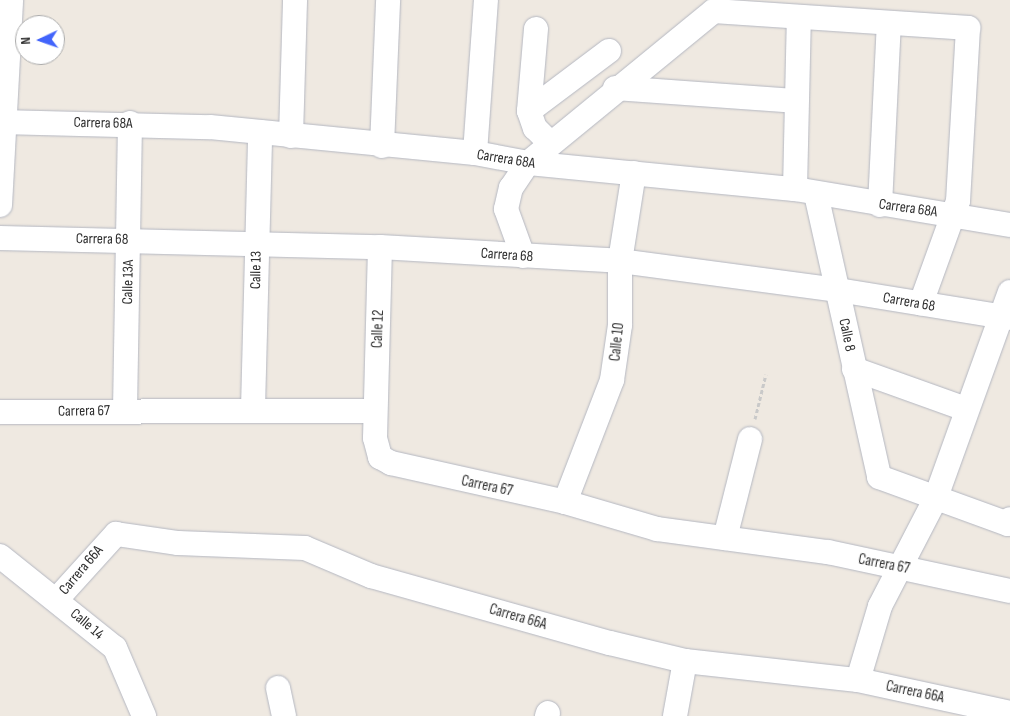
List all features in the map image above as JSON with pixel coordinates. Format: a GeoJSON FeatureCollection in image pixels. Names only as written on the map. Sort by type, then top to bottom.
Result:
{"type":"FeatureCollection","features":[{"type":"Feature","properties":{"kind":"street"},"geometry":{"type":"LineString","coordinates":[[0,205],[2,122],[10,0]]}},
{"type":"Feature","properties":{"kind":"street"},"geometry":{"type":"LineString","coordinates":[[290,136],[295,0]]}},
{"type":"Feature","properties":{"kind":"street"},"geometry":{"type":"LineString","coordinates":[[382,146],[388,0]]}},
{"type":"Feature","properties":{"kind":"street"},"geometry":{"type":"LineString","coordinates":[[476,153],[486,0]]}},
{"type":"Feature","properties":{"kind":"street"},"geometry":{"type":"LineString","coordinates":[[524,256],[506,209],[511,188],[528,163],[615,88],[714,11],[968,28],[954,214],[920,304]]}},
{"type":"Feature","properties":{"kind":"street","name":"Calle 8"},"geometry":{"type":"LineString","coordinates":[[799,17],[795,101],[806,191],[838,290],[879,477],[935,500]]}},
{"type":"Feature","properties":{"kind":"street"},"geometry":{"type":"LineString","coordinates":[[880,204],[889,23]]}},
{"type":"Feature","properties":{"kind":"street"},"geometry":{"type":"LineString","coordinates":[[536,29],[529,111],[535,128],[550,143]]}},
{"type":"Feature","properties":{"kind":"street"},"geometry":{"type":"LineString","coordinates":[[529,111],[609,51]]}},
{"type":"Feature","properties":{"kind":"street"},"geometry":{"type":"LineString","coordinates":[[615,88],[795,101]]}},
{"type":"Feature","properties":{"kind":"street","name":"Carrera 68A"},"geometry":{"type":"LineString","coordinates":[[2,122],[130,123],[260,132],[382,146],[476,153],[528,163],[806,191],[954,214],[1010,225]]}},
{"type":"Feature","properties":{"kind":"street","name":"Calle 13A"},"geometry":{"type":"LineString","coordinates":[[125,410],[130,123]]}},
{"type":"Feature","properties":{"kind":"street","name":"Calle 13"},"geometry":{"type":"LineString","coordinates":[[253,408],[260,132]]}},
{"type":"Feature","properties":{"kind":"street","name":"Calle 10"},"geometry":{"type":"LineString","coordinates":[[565,502],[612,380],[620,325],[620,261],[634,173]]}},
{"type":"Feature","properties":{"kind":"street","name":"Carrera 68"},"geometry":{"type":"LineString","coordinates":[[0,238],[128,239],[380,246],[620,261],[838,290],[1006,318]]}},
{"type":"Feature","properties":{"kind":"street","name":"Calle 12"},"geometry":{"type":"LineString","coordinates":[[375,411],[380,246]]}},
{"type":"Feature","properties":{"kind":"street"},"geometry":{"type":"LineString","coordinates":[[858,680],[880,606],[897,567],[935,500],[966,408],[1006,318],[1010,292]]}},
{"type":"Feature","properties":{"kind":"street"},"geometry":{"type":"LineString","coordinates":[[854,369],[966,408]]}},
{"type":"Feature","properties":{"kind":"street","name":"Carrera 67"},"geometry":{"type":"LineString","coordinates":[[0,412],[253,408],[375,411],[376,449],[391,463],[565,502],[657,529],[828,552],[1010,591]]}},
{"type":"Feature","properties":{"kind":"street"},"geometry":{"type":"LineString","coordinates":[[725,538],[750,439]]}},
{"type":"Feature","properties":{"kind":"street"},"geometry":{"type":"LineString","coordinates":[[935,500],[1008,524],[1010,519]]}},
{"type":"Feature","properties":{"kind":"street","name":"Carrera 66A"},"geometry":{"type":"LineString","coordinates":[[57,599],[116,534],[178,543],[305,548],[371,576],[685,660],[858,680],[1010,713]]}},
{"type":"Feature","properties":{"kind":"street","name":"Calle 14"},"geometry":{"type":"LineString","coordinates":[[0,556],[57,599],[115,648],[144,716]]}},
{"type":"Feature","properties":{"kind":"street"},"geometry":{"type":"LineString","coordinates":[[675,716],[685,660]]}},
{"type":"Feature","properties":{"kind":"street"},"geometry":{"type":"LineString","coordinates":[[278,688],[284,716]]}},
{"type":"Feature","properties":{"kind":"path"},"geometry":{"type":"LineString","coordinates":[[750,439],[766,374]]}}]}
